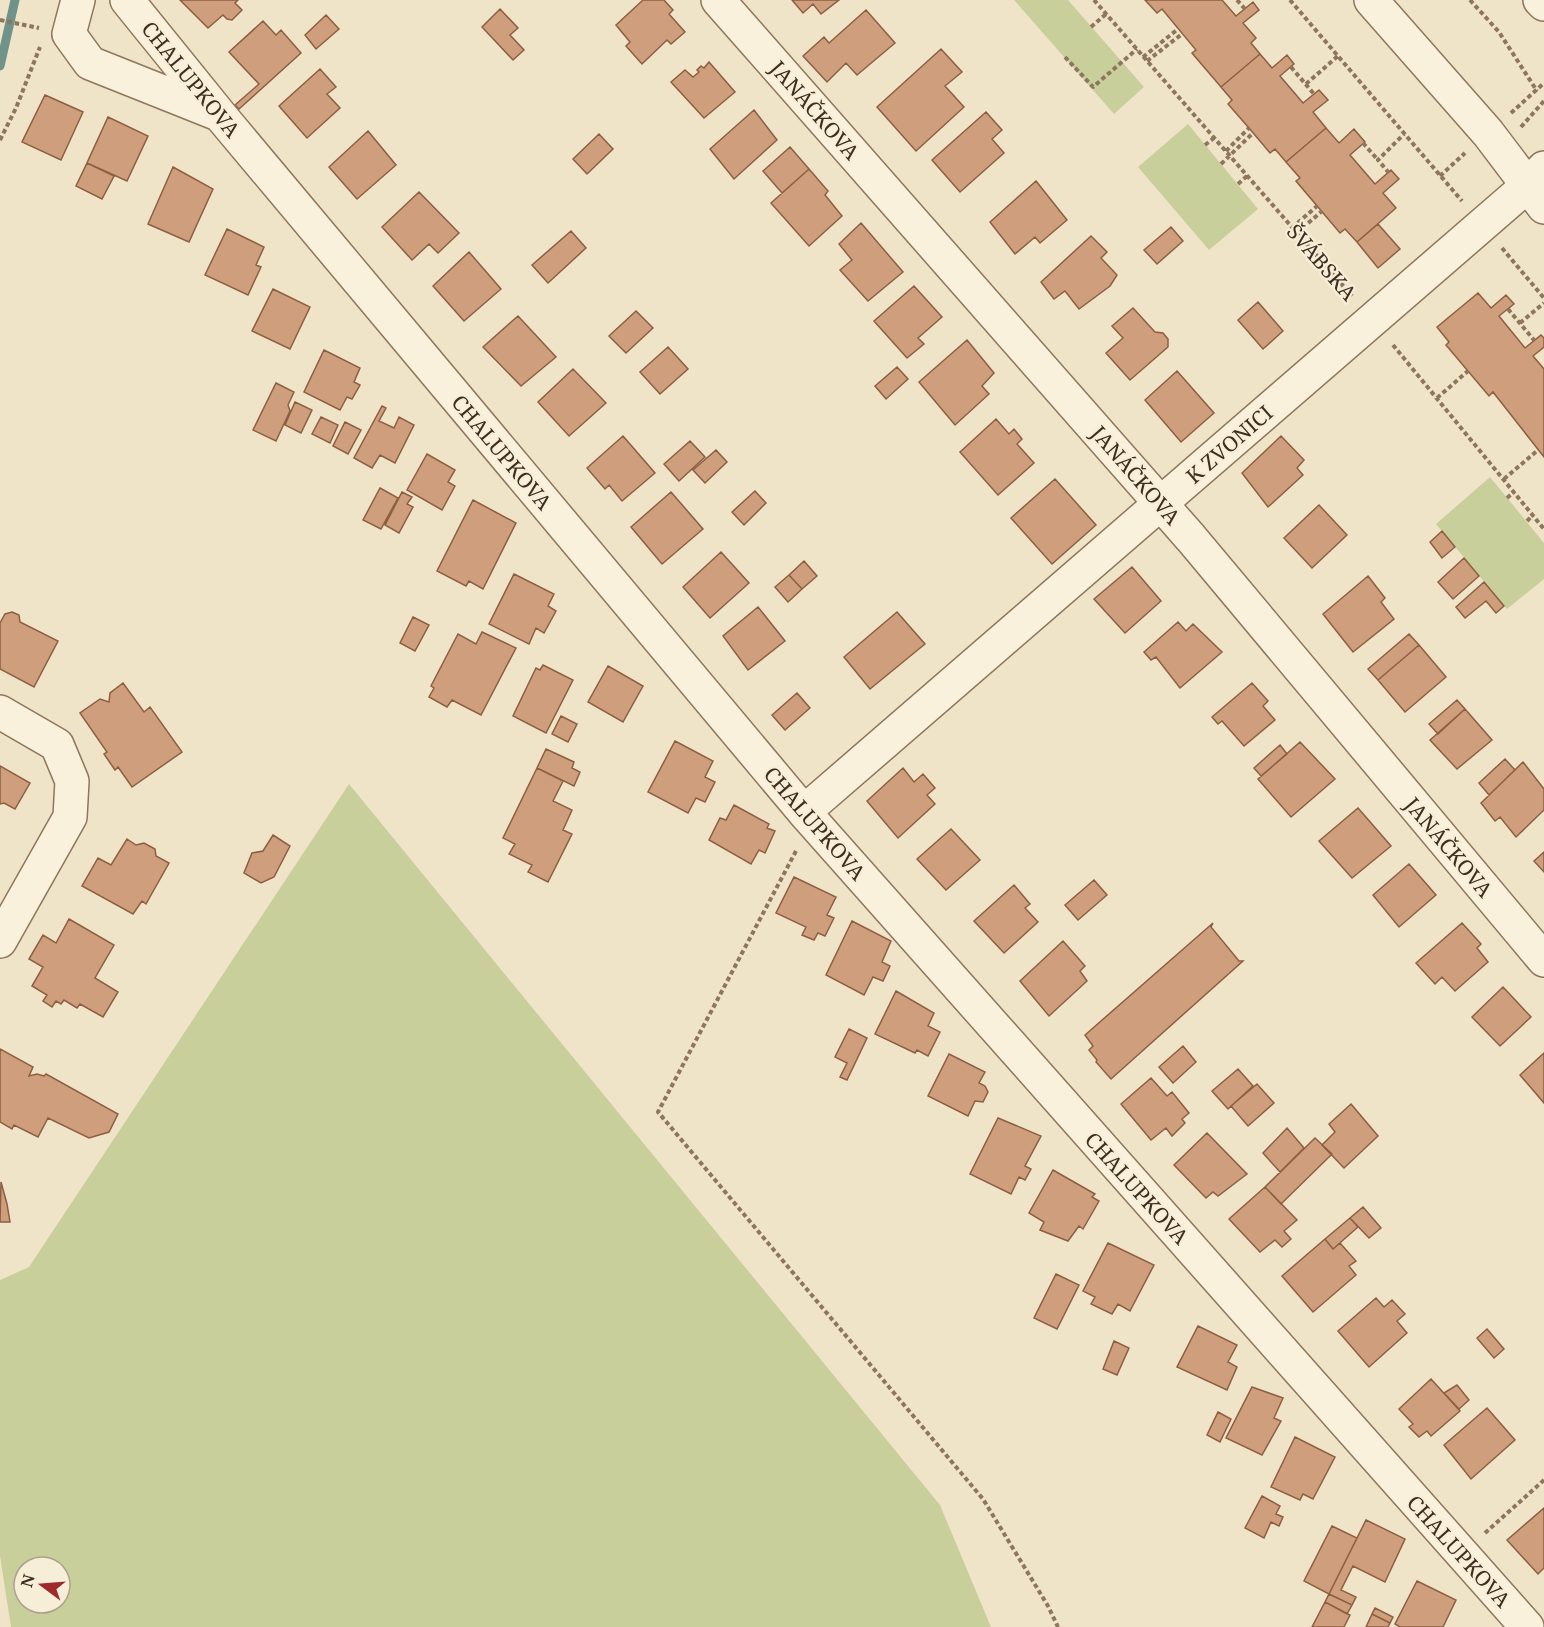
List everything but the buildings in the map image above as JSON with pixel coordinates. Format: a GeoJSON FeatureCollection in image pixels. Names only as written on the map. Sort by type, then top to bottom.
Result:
{"type":"FeatureCollection","features":[{"type":"Feature","properties":{"kind":"street"},"geometry":{"type":"LineString","coordinates":[[78,0],[69,34],[90,63],[220,115]]}},
{"type":"Feature","properties":{"kind":"street","name":"CHALUPKOVA"},"geometry":{"type":"LineString","coordinates":[[127,0],[220,115],[808,817],[1527,1627]]}},
{"type":"Feature","properties":{"kind":"street","name":"JANÁČKOVA"},"geometry":{"type":"LineString","coordinates":[[718,0],[1161,504],[1544,960]]}},
{"type":"Feature","properties":{"kind":"street"},"geometry":{"type":"LineString","coordinates":[[1371,0],[1538,187]]}},
{"type":"Feature","properties":{"kind":"street"},"geometry":{"type":"LineString","coordinates":[[1540,0],[1544,4]]}},
{"type":"Feature","properties":{"kind":"street","name":"K ZVONICI"},"geometry":{"type":"LineString","coordinates":[[808,817],[1371,319],[1482,225],[1538,187]]}},
{"type":"Feature","properties":{"kind":"street"},"geometry":{"type":"LineString","coordinates":[[0,712],[57,745],[72,781],[70,817],[0,941]]}},
{"type":"Feature","properties":{"kind":"path","name":"ŠVÁBSKA"},"geometry":{"type":"LineString","coordinates":[[1094,0],[1298,233],[1544,529]]}},
{"type":"Feature","properties":{"kind":"path"},"geometry":{"type":"LineString","coordinates":[[1238,0],[1245,9]]}},
{"type":"Feature","properties":{"kind":"path"},"geometry":{"type":"LineString","coordinates":[[1290,0],[1544,298]]}},
{"type":"Feature","properties":{"kind":"path"},"geometry":{"type":"LineString","coordinates":[[1470,0],[1499,32],[1538,91]]}},
{"type":"Feature","properties":{"kind":"path"},"geometry":{"type":"LineString","coordinates":[[1091,27],[1106,14]]}},
{"type":"Feature","properties":{"kind":"path"},"geometry":{"type":"LineString","coordinates":[[0,20],[47,30]]}},
{"type":"Feature","properties":{"kind":"path"},"geometry":{"type":"LineString","coordinates":[[1143,57],[1178,29]]}},
{"type":"Feature","properties":{"kind":"path"},"geometry":{"type":"LineString","coordinates":[[1147,62],[1182,33]]}},
{"type":"Feature","properties":{"kind":"path"},"geometry":{"type":"LineString","coordinates":[[0,140],[16,108],[42,41]]}},
{"type":"Feature","properties":{"kind":"path"},"geometry":{"type":"LineString","coordinates":[[1065,57],[1093,87],[1137,49]]}},
{"type":"Feature","properties":{"kind":"path"},"geometry":{"type":"LineString","coordinates":[[1306,84],[1338,56]]}},
{"type":"Feature","properties":{"kind":"path"},"geometry":{"type":"LineString","coordinates":[[1291,67],[1314,94]]}},
{"type":"Feature","properties":{"kind":"path"},"geometry":{"type":"LineString","coordinates":[[1488,133],[1538,91],[1544,83]]}},
{"type":"Feature","properties":{"kind":"path"},"geometry":{"type":"LineString","coordinates":[[1226,151],[1249,128]]}},
{"type":"Feature","properties":{"kind":"path"},"geometry":{"type":"LineString","coordinates":[[1221,164],[1253,133]]}},
{"type":"Feature","properties":{"kind":"path"},"geometry":{"type":"LineString","coordinates":[[1378,160],[1404,134]]}},
{"type":"Feature","properties":{"kind":"path"},"geometry":{"type":"LineString","coordinates":[[1205,145],[1214,138]]}},
{"type":"Feature","properties":{"kind":"path"},"geometry":{"type":"LineString","coordinates":[[1363,143],[1389,173]]}},
{"type":"Feature","properties":{"kind":"path"},"geometry":{"type":"LineString","coordinates":[[1238,184],[1247,176]]}},
{"type":"Feature","properties":{"kind":"path"},"geometry":{"type":"LineString","coordinates":[[1292,228],[1317,206]]}},
{"type":"Feature","properties":{"kind":"path"},"geometry":{"type":"LineString","coordinates":[[1298,233],[1322,211]]}},
{"type":"Feature","properties":{"kind":"path"},"geometry":{"type":"LineString","coordinates":[[1520,323],[1544,303]]}},
{"type":"Feature","properties":{"kind":"path"},"geometry":{"type":"LineString","coordinates":[[1508,309],[1534,340]]}},
{"type":"Feature","properties":{"kind":"path"},"geometry":{"type":"LineString","coordinates":[[1437,398],[1468,371]]}},
{"type":"Feature","properties":{"kind":"path"},"geometry":{"type":"LineString","coordinates":[[1504,479],[1538,450]]}},
{"type":"Feature","properties":{"kind":"path"},"geometry":{"type":"LineString","coordinates":[[1507,498],[1514,492]]}},
{"type":"Feature","properties":{"kind":"path"},"geometry":{"type":"LineString","coordinates":[[1527,521],[1533,515]]}},
{"type":"Feature","properties":{"kind":"path"},"geometry":{"type":"LineString","coordinates":[[808,817],[658,1112],[983,1499],[1048,1606],[1058,1627]]}},
{"type":"Feature","properties":{"kind":"path"},"geometry":{"type":"LineString","coordinates":[[1480,1537],[1544,1480]]}},
{"type":"Feature","properties":{"kind":"green space"},"geometry":{"type":"Polygon","coordinates":[[[1014,0],[1068,0],[1144,87],[1114,114],[1014,0]]]}},
{"type":"Feature","properties":{"kind":"green space"},"geometry":{"type":"Polygon","coordinates":[[[1188,124],[1258,209],[1209,250],[1138,167],[1188,124]]]}},
{"type":"Feature","properties":{"kind":"green space"},"geometry":{"type":"Polygon","coordinates":[[[1490,477],[1544,543],[1544,579],[1507,609],[1436,524],[1490,477]]]}},
{"type":"Feature","properties":{"kind":"green space"},"geometry":{"type":"Polygon","coordinates":[[[349,784],[940,1505],[991,1627],[11,1627],[0,1556],[0,1280],[29,1267],[349,784]]]}},
{"type":"Feature","properties":{"kind":"waterway"},"geometry":{"type":"LineString","coordinates":[[0,66],[15,0]]}}]}
